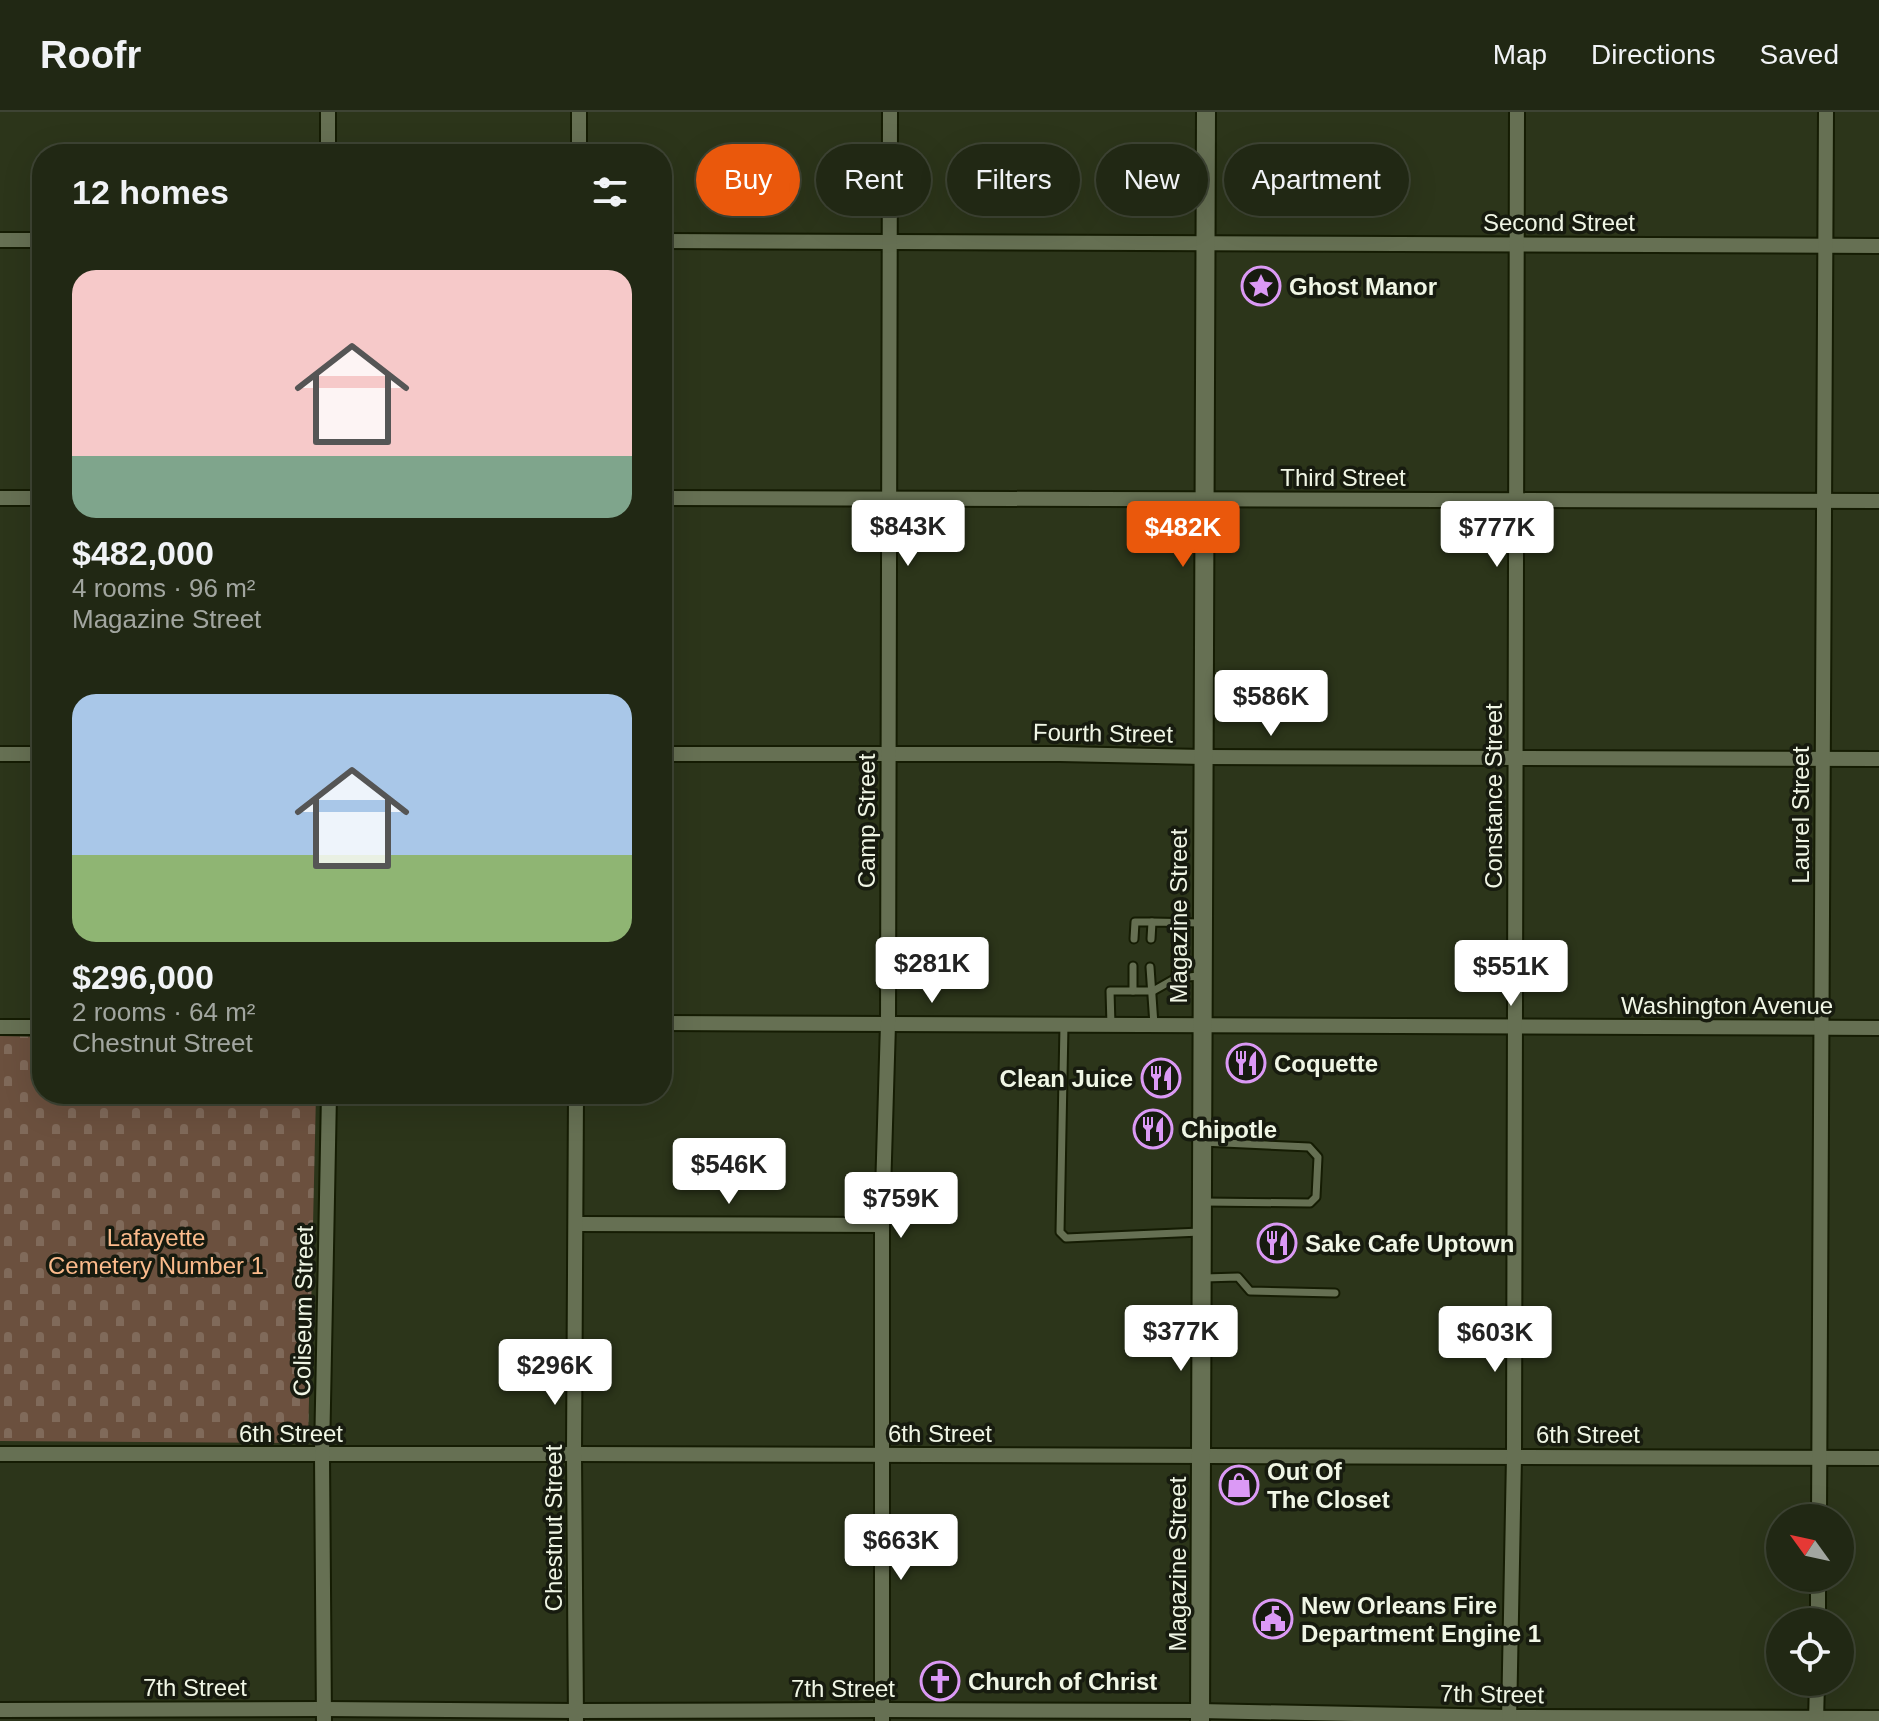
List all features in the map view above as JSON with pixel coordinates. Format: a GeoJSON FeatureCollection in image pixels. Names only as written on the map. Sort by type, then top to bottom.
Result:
{"type":"FeatureCollection","features":[{"type":"Feature","properties":{"kind":"street"},"geometry":{"type":"LineString","coordinates":[[328,112],[328,144]]}},
{"type":"Feature","properties":{"kind":"street"},"geometry":{"type":"LineString","coordinates":[[579,112],[579,144]]}},
{"type":"Feature","properties":{"kind":"street","name":"Camp Street"},"geometry":{"type":"LineString","coordinates":[[882,1715],[882,1225],[888,1024],[890,112]]}},
{"type":"Feature","properties":{"kind":"street","name":"Magazine Street"},"geometry":{"type":"LineString","coordinates":[[1200,1716],[1206,112]]}},
{"type":"Feature","properties":{"kind":"street","name":"Constance Street"},"geometry":{"type":"LineString","coordinates":[[1509,1719],[1514,1456],[1517,112]]}},
{"type":"Feature","properties":{"kind":"street","name":"Laurel Street"},"geometry":{"type":"LineString","coordinates":[[1819,1504],[1826,112]]}},
{"type":"Feature","properties":{"kind":"street"},"geometry":{"type":"LineString","coordinates":[[0,240],[32,240]]}},
{"type":"Feature","properties":{"kind":"street","name":"Second Street"},"geometry":{"type":"LineString","coordinates":[[672,241],[1879,246]]}},
{"type":"Feature","properties":{"kind":"street"},"geometry":{"type":"LineString","coordinates":[[0,498],[32,498]]}},
{"type":"Feature","properties":{"kind":"street","name":"Third Street"},"geometry":{"type":"LineString","coordinates":[[672,498],[1879,501]]}},
{"type":"Feature","properties":{"kind":"street"},"geometry":{"type":"LineString","coordinates":[[0,754],[32,754]]}},
{"type":"Feature","properties":{"kind":"street","name":"Fourth Street"},"geometry":{"type":"LineString","coordinates":[[672,754],[1879,759]]}},
{"type":"Feature","properties":{"kind":"street","name":"Washington Avenue"},"geometry":{"type":"LineString","coordinates":[[672,1023],[1879,1028]]}},
{"type":"Feature","properties":{"kind":"street"},"geometry":{"type":"LineString","coordinates":[[0,1027],[32,1027]]}},
{"type":"Feature","properties":{"kind":"street","name":"Coliseum Street"},"geometry":{"type":"LineString","coordinates":[[324,1715],[322,1455],[329,1104]]}},
{"type":"Feature","properties":{"kind":"street","name":"Chestnut Street"},"geometry":{"type":"LineString","coordinates":[[576,1104],[576,1716]]}},
{"type":"Feature","properties":{"kind":"street"},"geometry":{"type":"LineString","coordinates":[[576,1224],[882,1225]]}},
{"type":"Feature","properties":{"kind":"street","name":"6th Street"},"geometry":{"type":"LineString","coordinates":[[0,1454],[1879,1458]]}},
{"type":"Feature","properties":{"kind":"street"},"geometry":{"type":"LineString","coordinates":[[1816,1720],[1817,1696]]}},
{"type":"Feature","properties":{"kind":"street","name":"7th Street"},"geometry":{"type":"LineString","coordinates":[[0,1710],[324,1715],[1879,1718]]}},
{"type":"Feature","properties":{"kind":"lane"},"geometry":{"type":"LineString","coordinates":[[1134,939],[1135,922],[1202,923]]}},
{"type":"Feature","properties":{"kind":"lane"},"geometry":{"type":"LineString","coordinates":[[1151,939],[1152,922]]}},
{"type":"Feature","properties":{"kind":"lane"},"geometry":{"type":"LineString","coordinates":[[1176,978],[1177,923]]}},
{"type":"Feature","properties":{"kind":"lane"},"geometry":{"type":"LineString","coordinates":[[1133,966],[1133,991]]}},
{"type":"Feature","properties":{"kind":"lane"},"geometry":{"type":"LineString","coordinates":[[1150,967],[1154,1025]]}},
{"type":"Feature","properties":{"kind":"lane"},"geometry":{"type":"LineString","coordinates":[[1111,1025],[1110,991],[1153,991],[1176,978],[1202,976]]}},
{"type":"Feature","properties":{"kind":"lane"},"geometry":{"type":"LineString","coordinates":[[1064,1025],[1060,1232],[1066,1238],[1202,1232]]}},
{"type":"Feature","properties":{"kind":"lane"},"geometry":{"type":"LineString","coordinates":[[1202,1142],[1309,1147],[1318,1157],[1316,1197],[1310,1203],[1202,1202]]}},
{"type":"Feature","properties":{"kind":"lane"},"geometry":{"type":"LineString","coordinates":[[1202,1278],[1238,1277],[1250,1291],[1335,1293]]}},
{"type":"Feature","properties":{"kind":"green space","name":"Lafayette Cemetery Number 1"},"geometry":{"type":"Polygon","coordinates":[[[0,1036],[32,1037],[32,1104],[316,1104],[308,1443],[0,1441],[0,1036]]]}},
{"type":"Feature","properties":{"kind":"place","name":"Ghost Manor"},"geometry":{"type":"Point","coordinates":[1261,286]}},
{"type":"Feature","properties":{"kind":"place","name":"Coquette"},"geometry":{"type":"Point","coordinates":[1246,1063]}},
{"type":"Feature","properties":{"kind":"place","name":"Clean Juice"},"geometry":{"type":"Point","coordinates":[1161,1078]}},
{"type":"Feature","properties":{"kind":"place","name":"Chipotle"},"geometry":{"type":"Point","coordinates":[1153,1129]}},
{"type":"Feature","properties":{"kind":"place","name":"Sake Cafe Uptown"},"geometry":{"type":"Point","coordinates":[1277,1243]}},
{"type":"Feature","properties":{"kind":"place","name":"Out Of The Closet"},"geometry":{"type":"Point","coordinates":[1239,1485]}},
{"type":"Feature","properties":{"kind":"place","name":"New Orleans Fire Department Engine 1"},"geometry":{"type":"Point","coordinates":[1273,1619]}},
{"type":"Feature","properties":{"kind":"place","name":"Church of Christ"},"geometry":{"type":"Point","coordinates":[940,1681]}}]}
